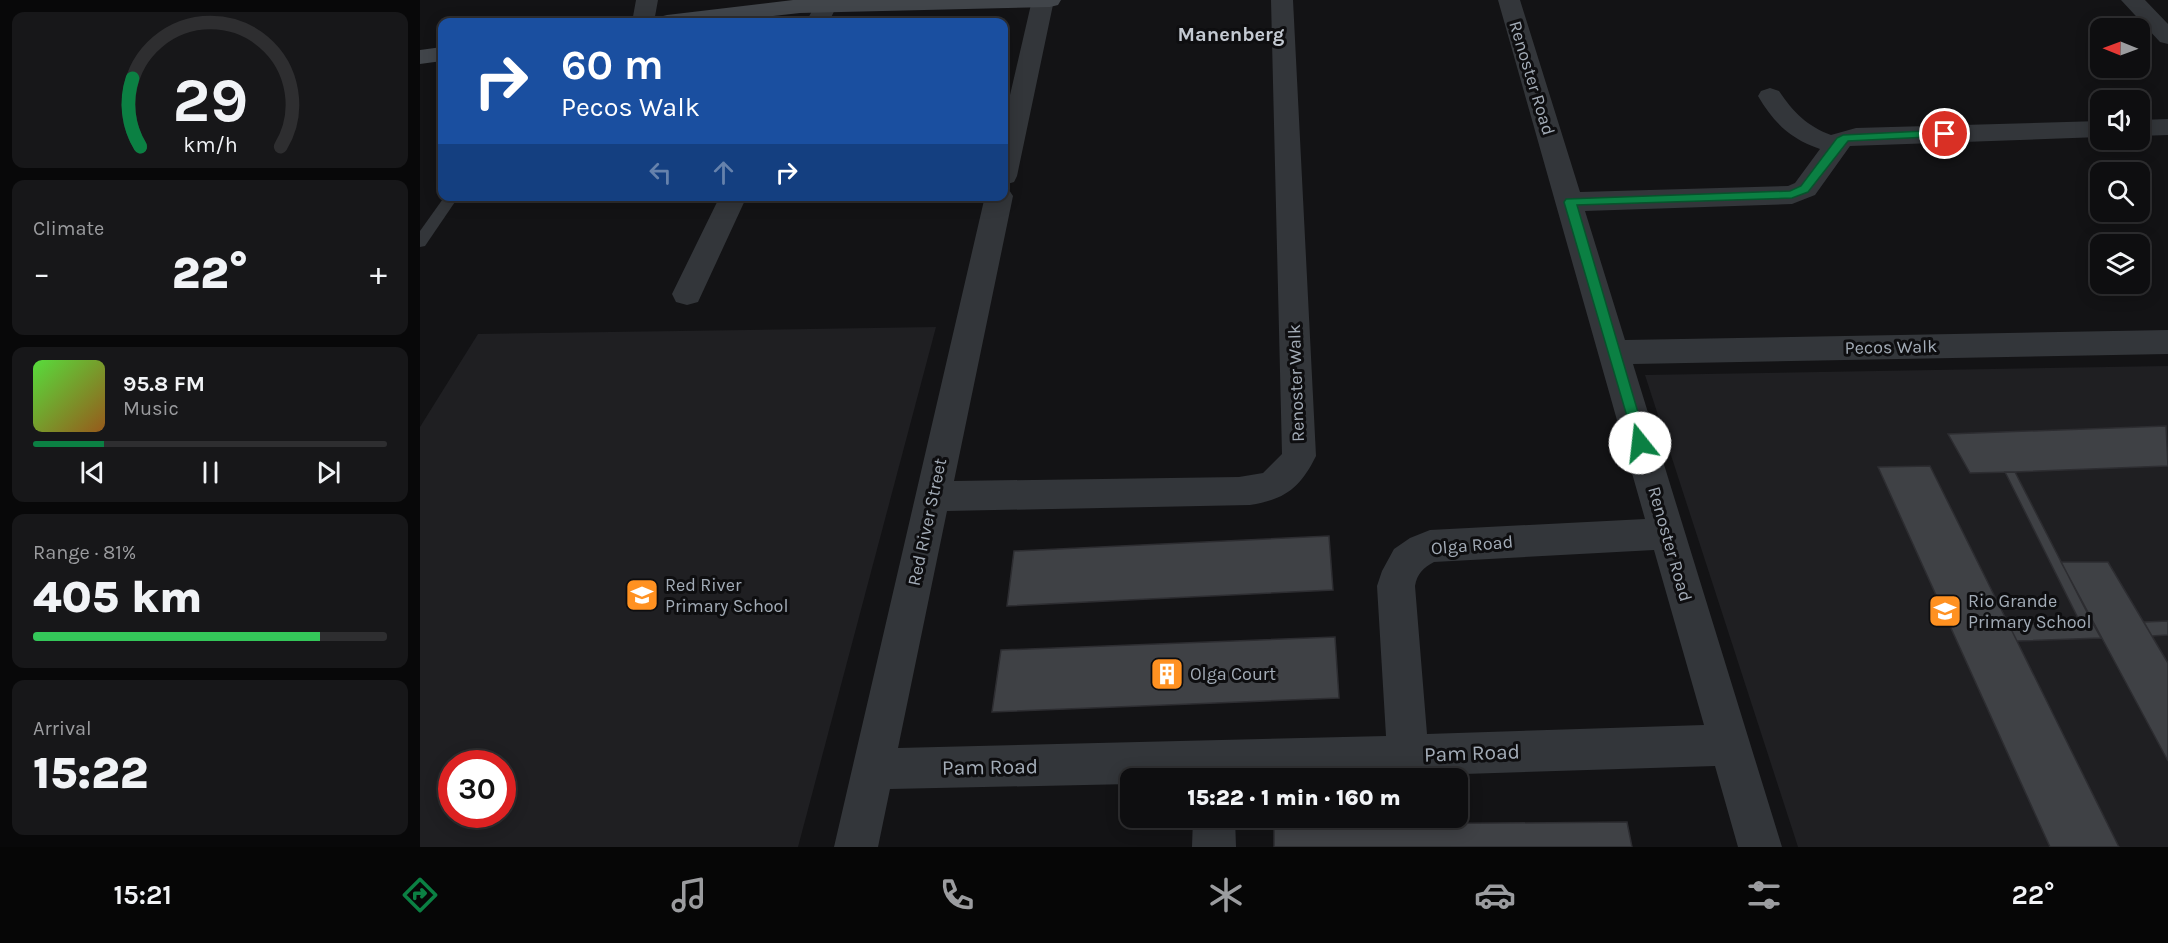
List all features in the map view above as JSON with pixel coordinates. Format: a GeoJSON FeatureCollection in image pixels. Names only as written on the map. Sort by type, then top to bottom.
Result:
{"type":"FeatureCollection","features":[{"type":"Feature","properties":{"kind":"street"},"geometry":{"type":"LineString","coordinates":[[644,18],[647,0]]}},
{"type":"Feature","properties":{"kind":"street"},"geometry":{"type":"LineString","coordinates":[[1008,157],[1042,0]]}},
{"type":"Feature","properties":{"kind":"street"},"geometry":{"type":"LineString","coordinates":[[698,18],[776,8],[822,14],[951,1],[1050,0]]}},
{"type":"Feature","properties":{"kind":"street","name":"Renoster Walk"},"geometry":{"type":"LineString","coordinates":[[932,496],[1239,492],[1259,490],[1277,484],[1290,472],[1299,456],[1282,0]]}},
{"type":"Feature","properties":{"kind":"street","name":"Renoster Road"},"geometry":{"type":"LineString","coordinates":[[1509,0],[1760,847]]}},
{"type":"Feature","properties":{"kind":"street"},"geometry":{"type":"LineString","coordinates":[[2132,0],[2168,37]]}},
{"type":"Feature","properties":{"kind":"street"},"geometry":{"type":"LineString","coordinates":[[420,57],[438,55]]}},
{"type":"Feature","properties":{"kind":"street"},"geometry":{"type":"LineString","coordinates":[[1770,96],[1781,116],[1793,127],[1810,137],[1837,146]]}},
{"type":"Feature","properties":{"kind":"street"},"geometry":{"type":"LineString","coordinates":[[2150,128],[2168,128]]}},
{"type":"Feature","properties":{"kind":"street"},"geometry":{"type":"LineString","coordinates":[[1570,202],[1792,195],[1804,189],[1841,140],[1856,136],[2090,129]]}},
{"type":"Feature","properties":{"kind":"street"},"geometry":{"type":"LineString","coordinates":[[687,294],[732,201]]}},
{"type":"Feature","properties":{"kind":"street","name":"Red River Street"},"geometry":{"type":"LineString","coordinates":[[856,847],[998,201]]}},
{"type":"Feature","properties":{"kind":"street","name":"Pecos Walk"},"geometry":{"type":"LineString","coordinates":[[1614,352],[2168,342]]}},
{"type":"Feature","properties":{"kind":"street","name":"Olga Road"},"geometry":{"type":"LineString","coordinates":[[1408,755],[1396,586],[1399,570],[1410,555],[1430,546],[1667,534]]}},
{"type":"Feature","properties":{"kind":"street","name":"Pam Road"},"geometry":{"type":"LineString","coordinates":[[1241,768],[1408,755],[1729,745]]}},
{"type":"Feature","properties":{"kind":"street","name":"Pam Road"},"geometry":{"type":"LineString","coordinates":[[873,769],[1120,770]]}},
{"type":"Feature","properties":{"kind":"street"},"geometry":{"type":"LineString","coordinates":[[1214,828],[1214,847]]}},
{"type":"Feature","properties":{"kind":"lane"},"geometry":{"type":"LineString","coordinates":[[420,242],[449,201]]}},
{"type":"Feature","properties":{"kind":"shaded area","name":"Red River Primary School"},"geometry":{"type":"Polygon","coordinates":[[[936,327],[798,847],[420,847],[420,427],[478,334],[936,327]]]}},
{"type":"Feature","properties":{"kind":"shaded area","name":"Rio Grande Primary School"},"geometry":{"type":"Polygon","coordinates":[[[2168,366],[2168,847],[1798,847],[1645,375],[2168,366]]]}},
{"type":"Feature","properties":{"kind":"building"},"geometry":{"type":"Polygon","coordinates":[[[2166,426],[2168,466],[2015,472],[1970,473],[1948,434],[2166,426]]]}},
{"type":"Feature","properties":{"kind":"building"},"geometry":{"type":"Polygon","coordinates":[[[1930,466],[2119,847],[2050,847],[1878,467],[1930,466]]]}},
{"type":"Feature","properties":{"kind":"building"},"geometry":{"type":"Polygon","coordinates":[[[2005,472],[2015,472],[2092,622],[2080,622],[2005,472]]]}},
{"type":"Feature","properties":{"kind":"building"},"geometry":{"type":"Polygon","coordinates":[[[1329,536],[1333,590],[1007,606],[1014,551],[1329,536]]]}},
{"type":"Feature","properties":{"kind":"building"},"geometry":{"type":"Polygon","coordinates":[[[2061,562],[2108,562],[2168,663],[2168,761],[2061,562]]]}},
{"type":"Feature","properties":{"kind":"building"},"geometry":{"type":"Polygon","coordinates":[[[2061,562],[2108,562],[2168,663],[2168,761],[2061,562]]]}},
{"type":"Feature","properties":{"kind":"building"},"geometry":{"type":"Polygon","coordinates":[[[2168,621],[2168,635],[2152,636],[2144,622],[2168,621]]]}},
{"type":"Feature","properties":{"kind":"building"},"geometry":{"type":"Polygon","coordinates":[[[2092,622],[2101,638],[2017,641],[2009,625],[2092,622]]]}},
{"type":"Feature","properties":{"kind":"building","name":"Olga Court"},"geometry":{"type":"Polygon","coordinates":[[[1335,637],[1339,698],[992,712],[1001,650],[1335,637]]]}},
{"type":"Feature","properties":{"kind":"building"},"geometry":{"type":"Polygon","coordinates":[[[1627,822],[1632,847],[1274,847],[1274,828],[1468,828],[1468,823],[1627,822]]]}},
{"type":"Feature","properties":{"kind":"place","name":"Red River Primary School"},"geometry":{"type":"Point","coordinates":[642,595]}},
{"type":"Feature","properties":{"kind":"place","name":"Rio Grande Primary School"},"geometry":{"type":"Point","coordinates":[1945,611]}},
{"type":"Feature","properties":{"kind":"place","name":"Olga Court"},"geometry":{"type":"Point","coordinates":[1167,674]}},
{"type":"Feature","properties":{"kind":"district","name":"Manenberg"},"geometry":{"type":"Point","coordinates":[1231,34]}},
{"type":"Feature","properties":{"kind":"route"},"geometry":{"type":"LineString","coordinates":[[1640,443],[1570,202],[1792,195],[1804,189],[1841,140],[1846,138],[1945,134]]}}]}
